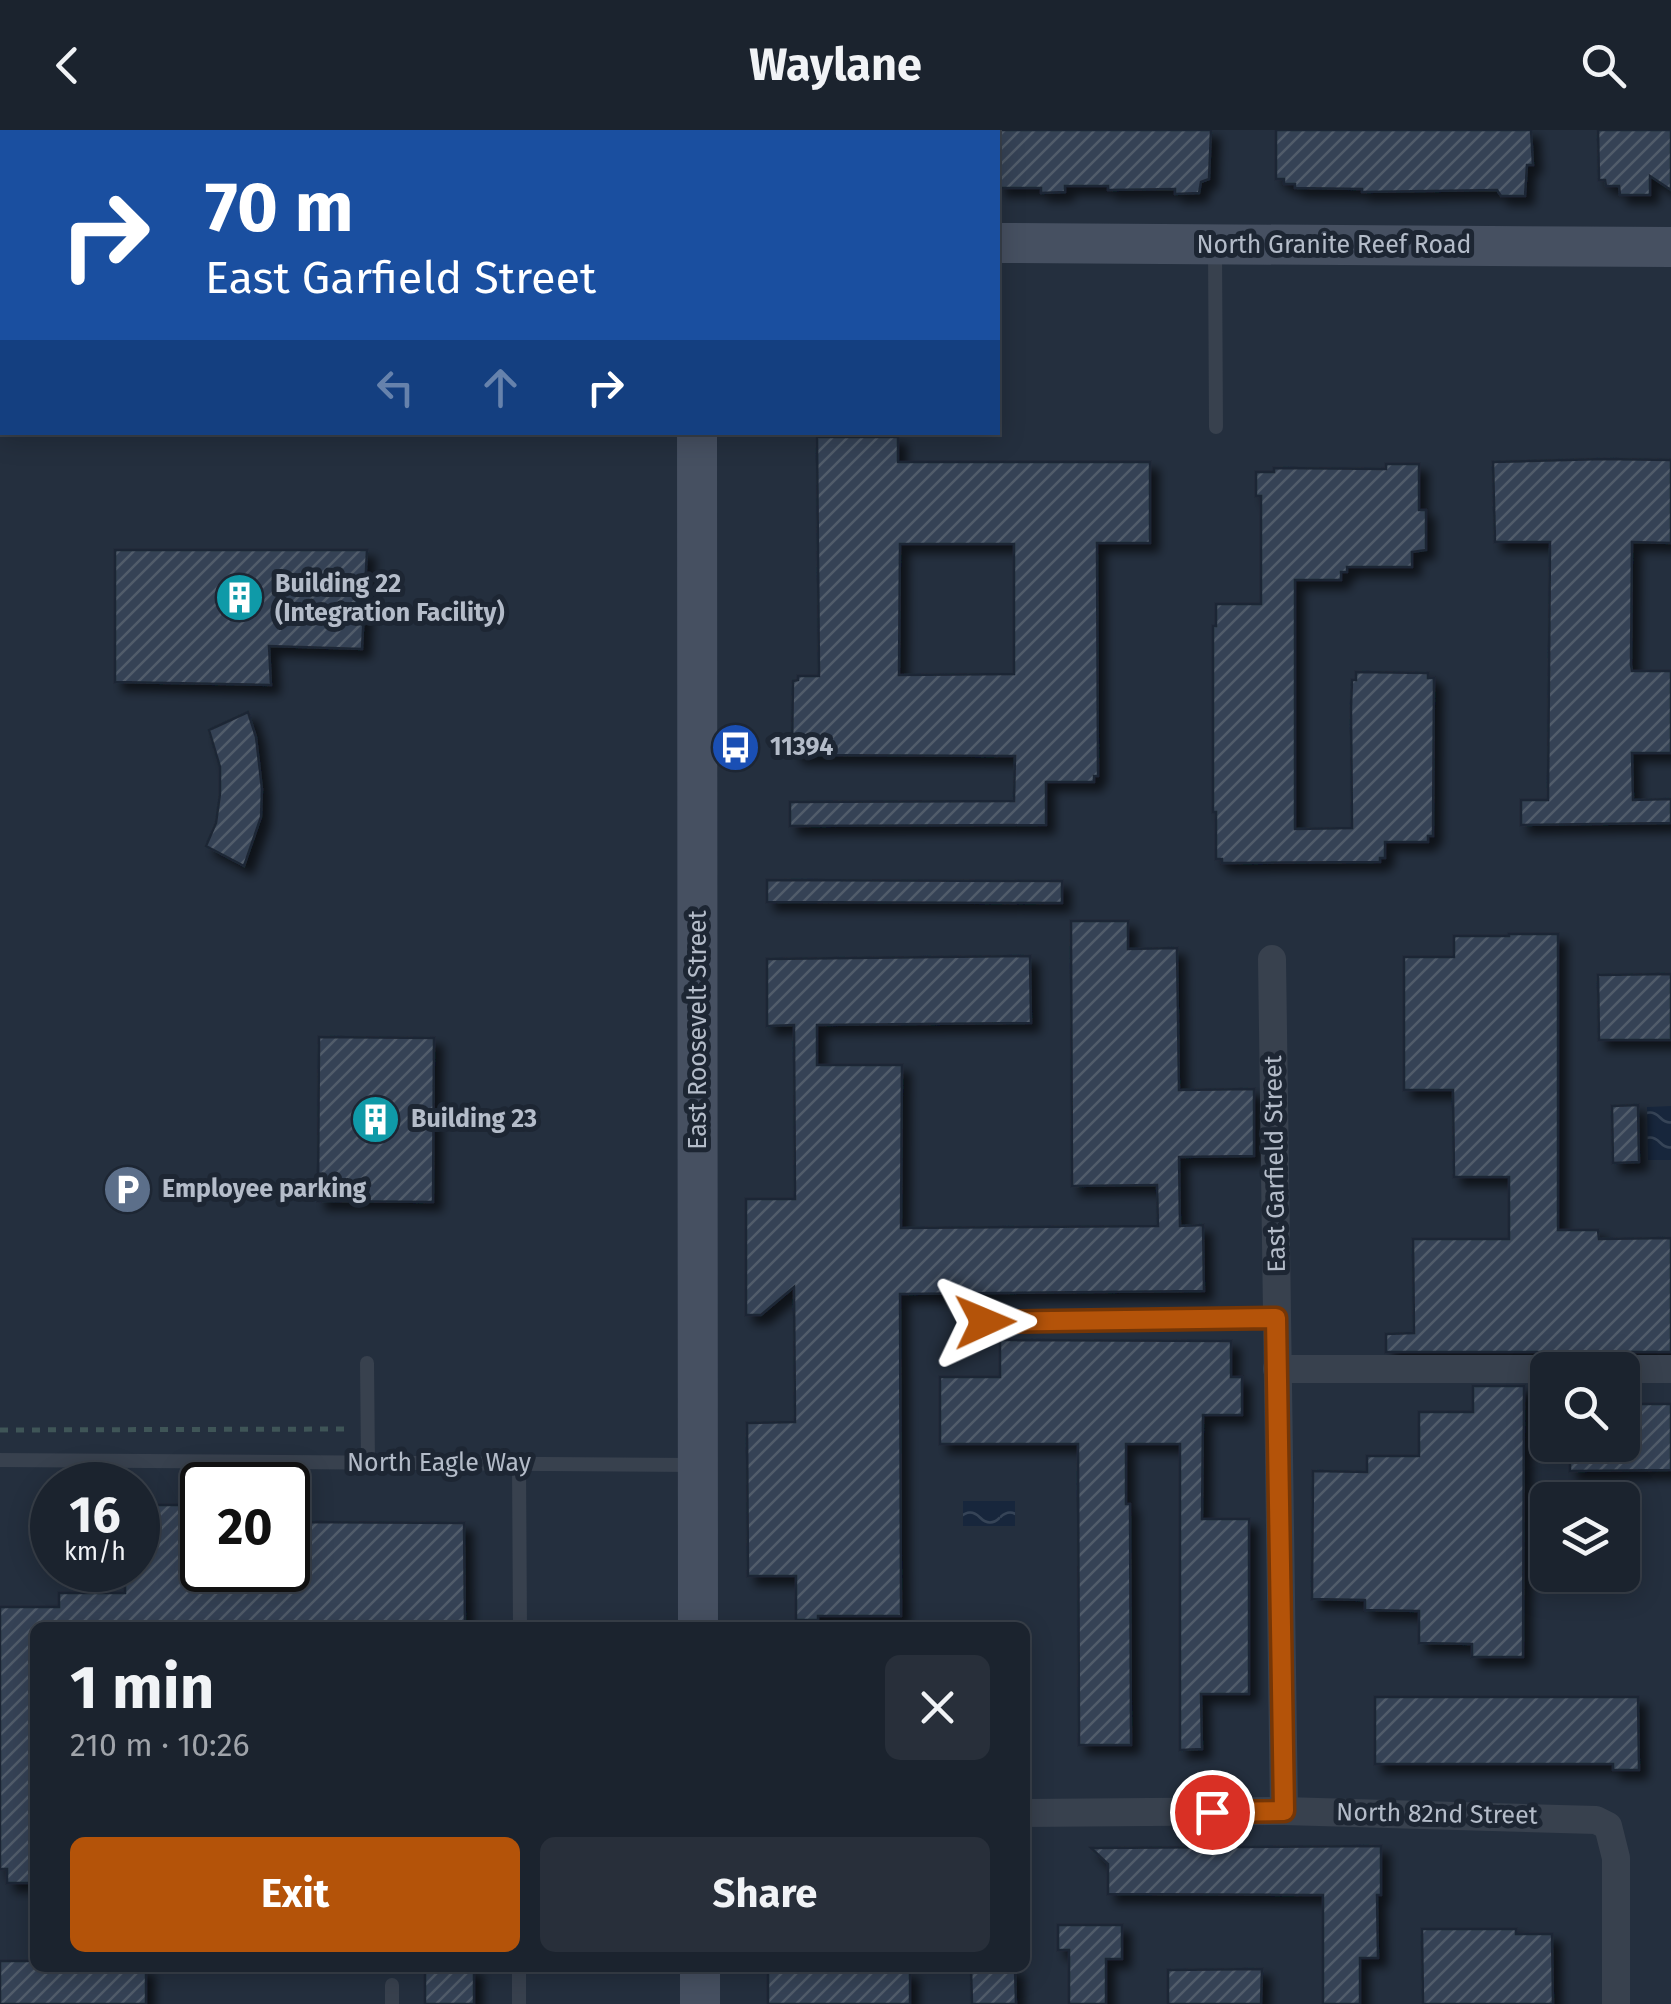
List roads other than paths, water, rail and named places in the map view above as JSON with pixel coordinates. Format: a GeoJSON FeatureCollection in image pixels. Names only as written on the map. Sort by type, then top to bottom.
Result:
{"type":"FeatureCollection","features":[{"type":"Feature","properties":{"kind":"street","name":"North Granite Reef Road"},"geometry":{"type":"LineString","coordinates":[[1000,244],[1671,247]]}},
{"type":"Feature","properties":{"kind":"street","name":"East Roosevelt Street"},"geometry":{"type":"LineString","coordinates":[[697,435],[698,1622]]}},
{"type":"Feature","properties":{"kind":"street","name":"East Garfield Street"},"geometry":{"type":"LineString","coordinates":[[1272,959],[1284,1811]]}},
{"type":"Feature","properties":{"kind":"street"},"geometry":{"type":"LineString","coordinates":[[1278,1369],[1671,1369]]}},
{"type":"Feature","properties":{"kind":"street","name":"North 82nd Street"},"geometry":{"type":"LineString","coordinates":[[1030,1814],[1284,1811],[1583,1818],[1608,1826],[1616,1858],[1616,2004]]}},
{"type":"Feature","properties":{"kind":"street"},"geometry":{"type":"LineString","coordinates":[[700,1972],[700,2004]]}},
{"type":"Feature","properties":{"kind":"lane"},"geometry":{"type":"LineString","coordinates":[[1215,245],[1216,427]]}},
{"type":"Feature","properties":{"kind":"lane"},"geometry":{"type":"LineString","coordinates":[[985,1322],[1276,1318]]}},
{"type":"Feature","properties":{"kind":"lane"},"geometry":{"type":"LineString","coordinates":[[368,1362],[368,1463]]}},
{"type":"Feature","properties":{"kind":"lane","name":"North Eagle Way"},"geometry":{"type":"LineString","coordinates":[[0,1460],[699,1465]]}},
{"type":"Feature","properties":{"kind":"lane"},"geometry":{"type":"LineString","coordinates":[[519,1464],[520,1622]]}},
{"type":"Feature","properties":{"kind":"lane"},"geometry":{"type":"LineString","coordinates":[[519,1972],[519,2004]]}},
{"type":"Feature","properties":{"kind":"lane"},"geometry":{"type":"LineString","coordinates":[[392,1986],[392,2004]]}},
{"type":"Feature","properties":{"kind":"water"},"geometry":{"type":"Polygon","coordinates":[[[1671,1106],[1671,1160],[1648,1160],[1647,1107],[1671,1106]]]}},
{"type":"Feature","properties":{"kind":"water"},"geometry":{"type":"Polygon","coordinates":[[[963,1501],[1015,1501],[1015,1526],[963,1526],[963,1501]]]}},
{"type":"Feature","properties":{"kind":"place","name":"Building 22 (Integration Facility)"},"geometry":{"type":"Point","coordinates":[240,598]}},
{"type":"Feature","properties":{"kind":"place","name":"11394"},"geometry":{"type":"Point","coordinates":[735,747]}},
{"type":"Feature","properties":{"kind":"place","name":"Building 23"},"geometry":{"type":"Point","coordinates":[376,1119]}},
{"type":"Feature","properties":{"kind":"place","name":"Employee parking"},"geometry":{"type":"Point","coordinates":[127,1189]}}]}
